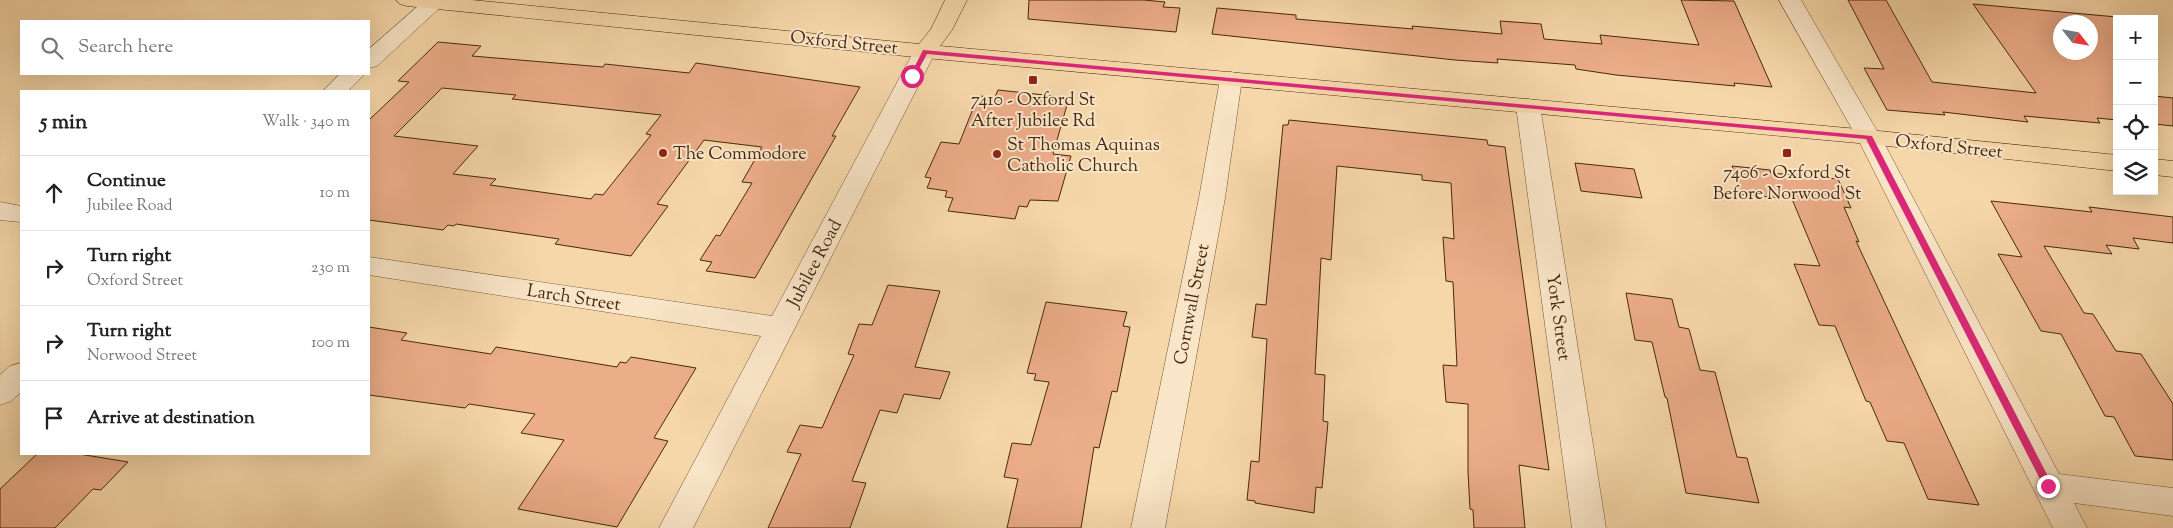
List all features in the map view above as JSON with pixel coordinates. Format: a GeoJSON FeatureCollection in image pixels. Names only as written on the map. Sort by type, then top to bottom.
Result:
{"type":"FeatureCollection","features":[{"type":"Feature","properties":{"kind":"main road","name":"Oxford Street"},"geometry":{"type":"LineString","coordinates":[[407,0],[925,51],[1869,137],[2113,163]]}},
{"type":"Feature","properties":{"kind":"main road","name":"Jubilee Road"},"geometry":{"type":"LineString","coordinates":[[925,51],[941,30],[956,0]]}},
{"type":"Feature","properties":{"kind":"main road"},"geometry":{"type":"LineString","coordinates":[[2158,167],[2173,169]]}},
{"type":"Feature","properties":{"kind":"street"},"geometry":{"type":"LineString","coordinates":[[1790,0],[1869,137],[2070,528]]}},
{"type":"Feature","properties":{"kind":"street"},"geometry":{"type":"LineString","coordinates":[[370,60],[434,3]]}},
{"type":"Feature","properties":{"kind":"street","name":"Jubilee Road"},"geometry":{"type":"LineString","coordinates":[[676,528],[925,51]]}},
{"type":"Feature","properties":{"kind":"street"},"geometry":{"type":"LineString","coordinates":[[335,90],[353,75]]}},
{"type":"Feature","properties":{"kind":"street","name":"Cornwall Street"},"geometry":{"type":"LineString","coordinates":[[1148,528],[1212,198],[1231,79]]}},
{"type":"Feature","properties":{"kind":"street","name":"York Street"},"geometry":{"type":"LineString","coordinates":[[1528,106],[1589,528]]}},
{"type":"Feature","properties":{"kind":"street"},"geometry":{"type":"LineString","coordinates":[[0,211],[20,214]]}},
{"type":"Feature","properties":{"kind":"street","name":"Larch Street"},"geometry":{"type":"LineString","coordinates":[[370,266],[779,328]]}},
{"type":"Feature","properties":{"kind":"street"},"geometry":{"type":"LineString","coordinates":[[0,393],[20,375]]}},
{"type":"Feature","properties":{"kind":"street"},"geometry":{"type":"LineString","coordinates":[[2048,486],[2173,502]]}},
{"type":"Feature","properties":{"kind":"building"},"geometry":{"type":"Polygon","coordinates":[[[1029,0],[1144,0],[1165,2],[1163,7],[1180,8],[1176,32],[1028,19],[1029,0]]]}},
{"type":"Feature","properties":{"kind":"building"},"geometry":{"type":"Polygon","coordinates":[[[1681,0],[1734,1],[1772,87],[1734,83],[1735,86],[1616,75],[1576,69],[1575,65],[1497,59],[1498,63],[1455,60],[1212,34],[1217,8],[1296,15],[1296,19],[1502,34],[1500,21],[1541,24],[1544,39],[1602,44],[1600,35],[1699,45],[1681,0]]]}},
{"type":"Feature","properties":{"kind":"building"},"geometry":{"type":"Polygon","coordinates":[[[1848,0],[1886,0],[1932,82],[2036,93],[1973,4],[2095,15],[2053,15],[2053,60],[2098,60],[2098,15],[2113,17],[2113,120],[2097,118],[2100,123],[2024,116],[2028,122],[1943,112],[1945,115],[1887,110],[1864,68],[1884,69],[1848,0]]]}},
{"type":"Feature","properties":{"kind":"building"},"geometry":{"type":"Polygon","coordinates":[[[438,42],[481,46],[472,56],[603,67],[605,64],[689,73],[696,63],[860,87],[832,136],[836,136],[755,278],[706,271],[712,262],[700,260],[716,235],[720,236],[752,183],[742,182],[762,147],[704,140],[657,204],[668,206],[631,256],[555,244],[559,239],[456,224],[454,226],[448,225],[443,230],[370,220],[370,119],[409,82],[398,81],[438,42]],[[442,88],[394,136],[478,146],[453,174],[496,179],[490,185],[591,199],[595,194],[603,195],[651,135],[646,134],[661,115],[512,99],[516,95],[442,88]]]}},
{"type":"Feature","properties":{"kind":"building","name":"St Thomas Aquinas Catholic Church"},"geometry":{"type":"Polygon","coordinates":[[[998,90],[1054,96],[1051,103],[1067,105],[1053,154],[1071,156],[1058,201],[1030,200],[1027,207],[1019,206],[1015,219],[948,211],[953,198],[945,197],[947,191],[927,188],[931,178],[925,177],[941,142],[959,144],[978,96],[995,97],[998,90]]]}},
{"type":"Feature","properties":{"kind":"building"},"geometry":{"type":"Polygon","coordinates":[[[2158,96],[2173,98],[2173,126],[2158,124],[2158,96]]]}},
{"type":"Feature","properties":{"kind":"building"},"geometry":{"type":"Polygon","coordinates":[[[1289,120],[1487,140],[1488,145],[1505,147],[1549,470],[1519,465],[1525,528],[1474,528],[1473,510],[1470,509],[1468,472],[1468,404],[1446,402],[1443,365],[1457,366],[1453,282],[1446,281],[1443,237],[1454,239],[1451,183],[1422,180],[1422,175],[1337,166],[1331,260],[1321,258],[1315,374],[1325,375],[1323,421],[1328,422],[1322,488],[1316,487],[1314,513],[1247,500],[1251,461],[1259,462],[1267,339],[1252,337],[1256,304],[1266,305],[1283,125],[1288,125],[1289,120]]]}},
{"type":"Feature","properties":{"kind":"building"},"geometry":{"type":"Polygon","coordinates":[[[1575,163],[1634,169],[1642,198],[1581,191],[1575,163]]]}},
{"type":"Feature","properties":{"kind":"building"},"geometry":{"type":"Polygon","coordinates":[[[1732,166],[1770,170],[1771,173],[1838,179],[1851,208],[1844,207],[1859,242],[1856,241],[1979,505],[1928,499],[1904,443],[1887,441],[1870,402],[1866,401],[1835,326],[1819,325],[1794,264],[1820,266],[1792,199],[1735,194],[1737,179],[1732,166]]]}},
{"type":"Feature","properties":{"kind":"building"},"geometry":{"type":"Polygon","coordinates":[[[1991,201],[2092,212],[2089,207],[2173,217],[2173,243],[2133,238],[2139,249],[2106,245],[2112,254],[2044,246],[2084,313],[2093,314],[2116,351],[2141,354],[2173,404],[2173,460],[2135,456],[2114,417],[2105,416],[2061,334],[2041,331],[1998,254],[2022,257],[1991,201]]]}},
{"type":"Feature","properties":{"kind":"building"},"geometry":{"type":"Polygon","coordinates":[[[888,285],[940,291],[915,367],[950,372],[940,399],[904,394],[897,413],[880,410],[852,481],[866,483],[850,528],[768,528],[801,454],[787,452],[800,425],[822,428],[854,355],[848,354],[859,324],[872,325],[888,285]]]}},
{"type":"Feature","properties":{"kind":"building"},"geometry":{"type":"Polygon","coordinates":[[[1626,293],[1672,299],[1679,327],[1689,329],[1700,370],[1715,372],[1737,457],[1747,458],[1759,503],[1686,493],[1667,398],[1665,397],[1652,342],[1635,340],[1626,293]]]}},
{"type":"Feature","properties":{"kind":"building"},"geometry":{"type":"Polygon","coordinates":[[[1046,302],[1127,312],[1123,326],[1130,327],[1117,392],[1112,391],[1099,448],[1094,447],[1081,528],[1007,528],[1018,479],[1004,477],[1012,443],[1031,445],[1049,382],[1034,380],[1036,374],[1027,373],[1046,302]]]}},
{"type":"Feature","properties":{"kind":"building"},"geometry":{"type":"Polygon","coordinates":[[[370,327],[407,333],[401,340],[491,354],[496,347],[617,367],[620,362],[626,363],[631,357],[696,368],[654,438],[668,441],[617,527],[518,509],[564,440],[521,433],[535,414],[469,404],[465,408],[370,395],[370,327]]]}},
{"type":"Feature","properties":{"kind":"building"},"geometry":{"type":"Polygon","coordinates":[[[36,455],[85,455],[128,462],[101,490],[93,489],[55,528],[0,528],[0,489],[36,455]]]}},
{"type":"Feature","properties":{"kind":"place","name":"7410 - Oxford St After Jubilee Rd"},"geometry":{"type":"Point","coordinates":[1033,80]}},
{"type":"Feature","properties":{"kind":"place","name":"The Commodore"},"geometry":{"type":"Point","coordinates":[663,153]}},
{"type":"Feature","properties":{"kind":"place","name":"7406 - Oxford St Before Norwood St"},"geometry":{"type":"Point","coordinates":[1787,153]}},
{"type":"Feature","properties":{"kind":"place","name":"St Thomas Aquinas Catholic Church"},"geometry":{"type":"Point","coordinates":[997,154]}},
{"type":"Feature","properties":{"kind":"route"},"geometry":{"type":"LineString","coordinates":[[912,76],[925,51],[1869,137],[2048,486]]}}]}
